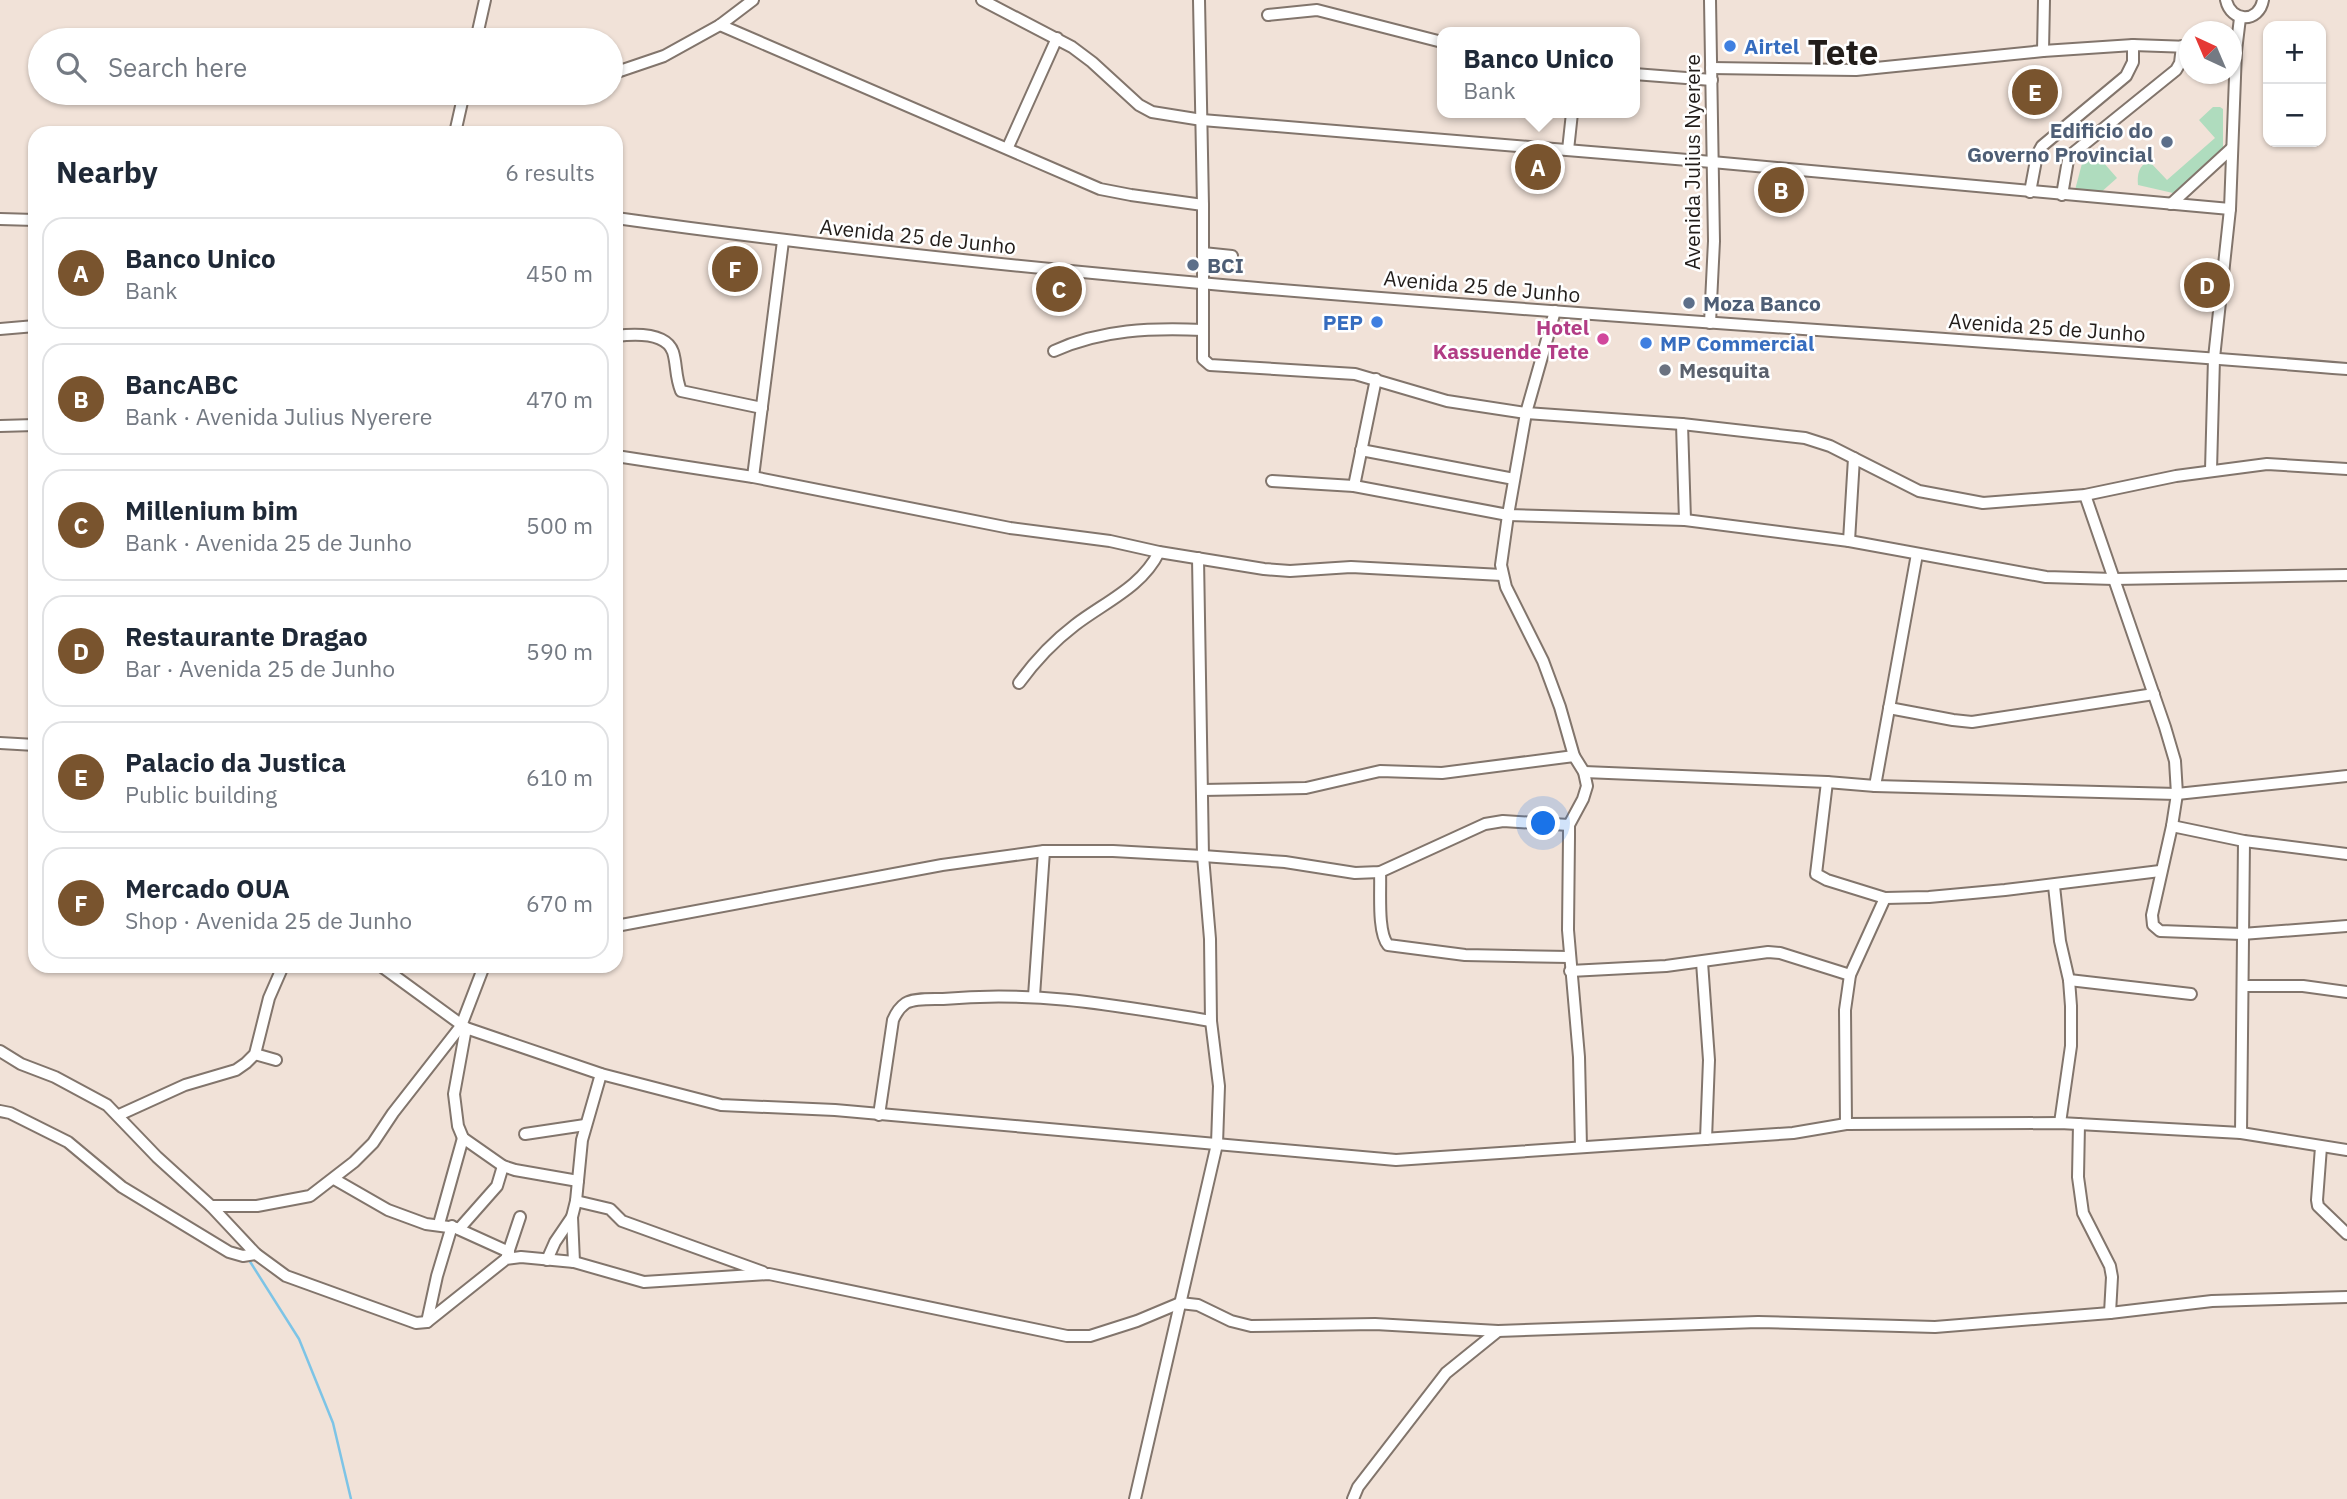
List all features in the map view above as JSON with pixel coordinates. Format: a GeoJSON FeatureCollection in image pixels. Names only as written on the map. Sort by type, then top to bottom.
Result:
{"type":"FeatureCollection","features":[{"type":"Feature","properties":{"kind":"street"},"geometry":{"type":"LineString","coordinates":[[479,28],[485,0]]}},
{"type":"Feature","properties":{"kind":"street"},"geometry":{"type":"LineString","coordinates":[[623,70],[664,56],[720,25],[752,0]]}},
{"type":"Feature","properties":{"kind":"street"},"geometry":{"type":"LineString","coordinates":[[982,0],[1057,38],[1092,62],[1139,105],[1152,112],[1202,120],[1712,162],[2230,209]]}},
{"type":"Feature","properties":{"kind":"street"},"geometry":{"type":"LineString","coordinates":[[1199,0],[1203,359],[1210,365],[1334,372],[1376,379],[1447,401],[1526,412],[1682,424],[1805,438],[1830,446],[1907,486],[1944,497],[1983,503],[2085,495],[2211,470],[2267,464],[2347,469]]}},
{"type":"Feature","properties":{"kind":"street","name":"Avenida Julius Nyerere"},"geometry":{"type":"LineString","coordinates":[[1710,0],[1714,241],[1710,323]]}},
{"type":"Feature","properties":{"kind":"street"},"geometry":{"type":"LineString","coordinates":[[2043,51],[2045,0]]}},
{"type":"Feature","properties":{"kind":"street"},"geometry":{"type":"LineString","coordinates":[[2226,0],[2232,14],[2240,18],[2250,18],[2258,13],[2263,0]]}},
{"type":"Feature","properties":{"kind":"street"},"geometry":{"type":"LineString","coordinates":[[1268,15],[1316,5],[1437,41]]}},
{"type":"Feature","properties":{"kind":"street"},"geometry":{"type":"LineString","coordinates":[[720,25],[1100,189],[1203,205]]}},
{"type":"Feature","properties":{"kind":"street"},"geometry":{"type":"LineString","coordinates":[[1008,148],[1057,38]]}},
{"type":"Feature","properties":{"kind":"street"},"geometry":{"type":"LineString","coordinates":[[1711,68],[1856,70],[2043,51],[2133,45],[2179,46]]}},
{"type":"Feature","properties":{"kind":"street"},"geometry":{"type":"LineString","coordinates":[[2030,192],[2039,151],[2126,76],[2133,62],[2133,45]]}},
{"type":"Feature","properties":{"kind":"street"},"geometry":{"type":"LineString","coordinates":[[2062,195],[2068,160],[2072,154],[2176,70],[2179,65]]}},
{"type":"Feature","properties":{"kind":"street"},"geometry":{"type":"LineString","coordinates":[[1640,74],[1712,80]]}},
{"type":"Feature","properties":{"kind":"street"},"geometry":{"type":"LineString","coordinates":[[2211,470],[2214,358],[2230,209],[2233,84]]}},
{"type":"Feature","properties":{"kind":"street"},"geometry":{"type":"LineString","coordinates":[[457,126],[461,105]]}},
{"type":"Feature","properties":{"kind":"street"},"geometry":{"type":"LineString","coordinates":[[1568,150],[1571,118]]}},
{"type":"Feature","properties":{"kind":"street"},"geometry":{"type":"LineString","coordinates":[[2171,204],[2232,148]]}},
{"type":"Feature","properties":{"kind":"street"},"geometry":{"type":"LineString","coordinates":[[0,219],[28,220]]}},
{"type":"Feature","properties":{"kind":"street","name":"Avenida 25 de Junho"},"geometry":{"type":"LineString","coordinates":[[623,219],[783,241],[1203,284],[2347,369]]}},
{"type":"Feature","properties":{"kind":"street"},"geometry":{"type":"LineString","coordinates":[[753,477],[783,241]]}},
{"type":"Feature","properties":{"kind":"street"},"geometry":{"type":"LineString","coordinates":[[1203,253],[1232,256]]}},
{"type":"Feature","properties":{"kind":"street"},"geometry":{"type":"LineString","coordinates":[[1555,311],[1526,412],[1508,515],[1502,575],[1548,673],[1574,756],[1584,772],[1587,786],[1569,825],[1569,957],[1579,1057],[1581,1147]]}},
{"type":"Feature","properties":{"kind":"street"},"geometry":{"type":"LineString","coordinates":[[0,328],[28,326]]}},
{"type":"Feature","properties":{"kind":"street"},"geometry":{"type":"LineString","coordinates":[[1054,351],[1088,337],[1122,331],[1154,328],[1203,330]]}},
{"type":"Feature","properties":{"kind":"street"},"geometry":{"type":"LineString","coordinates":[[623,335],[634,334],[665,341],[673,350],[675,377],[681,391],[762,408]]}},
{"type":"Feature","properties":{"kind":"street"},"geometry":{"type":"LineString","coordinates":[[1354,486],[1376,379]]}},
{"type":"Feature","properties":{"kind":"street"},"geometry":{"type":"LineString","coordinates":[[1682,424],[1685,520]]}},
{"type":"Feature","properties":{"kind":"street"},"geometry":{"type":"LineString","coordinates":[[0,426],[28,425]]}},
{"type":"Feature","properties":{"kind":"street"},"geometry":{"type":"LineString","coordinates":[[1361,450],[1514,480]]}},
{"type":"Feature","properties":{"kind":"street"},"geometry":{"type":"LineString","coordinates":[[623,457],[753,477],[1010,528],[1111,541],[1159,552],[1290,571],[1351,567],[1502,575]]}},
{"type":"Feature","properties":{"kind":"street"},"geometry":{"type":"LineString","coordinates":[[1849,541],[1854,458]]}},
{"type":"Feature","properties":{"kind":"street"},"geometry":{"type":"LineString","coordinates":[[1272,481],[1354,486],[1508,515],[1685,520],[1849,541],[2046,577],[2114,579],[2347,575]]}},
{"type":"Feature","properties":{"kind":"street"},"geometry":{"type":"LineString","coordinates":[[2085,495],[2175,761],[2177,794],[2152,915],[2156,929],[2242,934],[2347,926]]}},
{"type":"Feature","properties":{"kind":"street"},"geometry":{"type":"LineString","coordinates":[[1019,682],[1074,625],[1127,590],[1152,568],[1159,552]]}},
{"type":"Feature","properties":{"kind":"street"},"geometry":{"type":"LineString","coordinates":[[1875,786],[1917,554]]}},
{"type":"Feature","properties":{"kind":"street"},"geometry":{"type":"LineString","coordinates":[[1135,1499],[1217,1144],[1219,1086],[1211,1021],[1210,939],[1203,856],[1198,558]]}},
{"type":"Feature","properties":{"kind":"street"},"geometry":{"type":"LineString","coordinates":[[1889,708],[1972,722],[2154,694]]}},
{"type":"Feature","properties":{"kind":"street"},"geometry":{"type":"LineString","coordinates":[[0,743],[28,745]]}},
{"type":"Feature","properties":{"kind":"street"},"geometry":{"type":"LineString","coordinates":[[1202,790],[1306,788],[1380,771],[1443,773],[1574,756]]}},
{"type":"Feature","properties":{"kind":"street"},"geometry":{"type":"LineString","coordinates":[[1584,772],[1875,786],[2177,794],[2347,776]]}},
{"type":"Feature","properties":{"kind":"street"},"geometry":{"type":"LineString","coordinates":[[1827,782],[1816,874],[1819,878],[1885,898],[1929,897],[2054,886],[2103,876],[2160,871]]}},
{"type":"Feature","properties":{"kind":"street"},"geometry":{"type":"LineString","coordinates":[[623,925],[942,865],[1044,850],[1203,856],[1285,862],[1355,873],[1380,872],[1485,824],[1503,821],[1569,825]]}},
{"type":"Feature","properties":{"kind":"street"},"geometry":{"type":"LineString","coordinates":[[2172,827],[2245,841],[2347,854]]}},
{"type":"Feature","properties":{"kind":"street"},"geometry":{"type":"LineString","coordinates":[[2241,1133],[2245,841]]}},
{"type":"Feature","properties":{"kind":"street"},"geometry":{"type":"LineString","coordinates":[[1034,996],[1044,850]]}},
{"type":"Feature","properties":{"kind":"street"},"geometry":{"type":"LineString","coordinates":[[1380,872],[1382,927],[1388,945],[1465,956],[1569,957]]}},
{"type":"Feature","properties":{"kind":"street"},"geometry":{"type":"LineString","coordinates":[[2054,886],[2071,1006],[2071,1046],[2060,1123]]}},
{"type":"Feature","properties":{"kind":"street"},"geometry":{"type":"LineString","coordinates":[[1846,1124],[1845,1010],[1850,975],[1885,898]]}},
{"type":"Feature","properties":{"kind":"street"},"geometry":{"type":"LineString","coordinates":[[1570,971],[1665,967],[1768,952],[1780,953],[1850,975]]}},
{"type":"Feature","properties":{"kind":"street"},"geometry":{"type":"LineString","coordinates":[[1702,962],[1709,1060],[1706,1139]]}},
{"type":"Feature","properties":{"kind":"street"},"geometry":{"type":"LineString","coordinates":[[119,1115],[185,1085],[236,1070],[255,1054],[269,998],[280,973]]}},
{"type":"Feature","properties":{"kind":"street"},"geometry":{"type":"LineString","coordinates":[[391,973],[464,1027],[601,1074],[721,1105],[878,1115],[1396,1160],[1793,1133],[1846,1124],[2080,1124],[2241,1133],[2347,1150]]}},
{"type":"Feature","properties":{"kind":"street"},"geometry":{"type":"LineString","coordinates":[[482,973],[464,1027],[454,1094],[458,1126],[463,1138],[503,1166],[578,1181]]}},
{"type":"Feature","properties":{"kind":"street"},"geometry":{"type":"LineString","coordinates":[[2069,980],[2191,995]]}},
{"type":"Feature","properties":{"kind":"street"},"geometry":{"type":"LineString","coordinates":[[2244,986],[2303,986],[2347,992]]}},
{"type":"Feature","properties":{"kind":"street"},"geometry":{"type":"LineString","coordinates":[[878,1115],[892,1020],[908,1002],[976,996],[1034,996],[1140,1008],[1211,1021]]}},
{"type":"Feature","properties":{"kind":"street"},"geometry":{"type":"LineString","coordinates":[[211,1206],[257,1206],[310,1196],[334,1179],[373,1143],[393,1113],[464,1027]]}},
{"type":"Feature","properties":{"kind":"street"},"geometry":{"type":"LineString","coordinates":[[0,1051],[21,1064],[86,1092],[119,1115],[157,1157],[211,1206],[256,1254],[286,1276],[416,1323],[427,1322],[507,1255],[520,1217]]}},
{"type":"Feature","properties":{"kind":"street"},"geometry":{"type":"LineString","coordinates":[[255,1054],[275,1060]]}},
{"type":"Feature","properties":{"kind":"street"},"geometry":{"type":"LineString","coordinates":[[573,1262],[572,1217],[585,1125],[601,1074]]}},
{"type":"Feature","properties":{"kind":"street"},"geometry":{"type":"LineString","coordinates":[[0,1111],[68,1142],[122,1186],[229,1252],[243,1256],[256,1254]]}},
{"type":"Feature","properties":{"kind":"street"},"geometry":{"type":"LineString","coordinates":[[2080,1124],[2078,1177],[2083,1213],[2110,1266],[2110,1313]]}},
{"type":"Feature","properties":{"kind":"street"},"geometry":{"type":"LineString","coordinates":[[525,1134],[585,1125]]}},
{"type":"Feature","properties":{"kind":"street"},"geometry":{"type":"LineString","coordinates":[[439,1224],[463,1138]]}},
{"type":"Feature","properties":{"kind":"street"},"geometry":{"type":"LineString","coordinates":[[2321,1147],[2316,1200],[2318,1206],[2347,1234]]}},
{"type":"Feature","properties":{"kind":"street"},"geometry":{"type":"LineString","coordinates":[[427,1322],[437,1276],[455,1228],[496,1186],[503,1166]]}},
{"type":"Feature","properties":{"kind":"street"},"geometry":{"type":"LineString","coordinates":[[334,1179],[388,1210],[419,1222],[455,1228],[507,1255],[573,1262],[645,1282],[769,1275]]}},
{"type":"Feature","properties":{"kind":"street"},"geometry":{"type":"LineString","coordinates":[[576,1200],[610,1209],[622,1221],[769,1275],[1067,1336],[1090,1336],[1180,1303],[1198,1305],[1231,1321],[1251,1326],[1375,1324],[1498,1331],[1758,1322],[1936,1327],[2110,1313],[2212,1301],[2347,1297]]}},
{"type":"Feature","properties":{"kind":"street"},"geometry":{"type":"LineString","coordinates":[[547,1260],[555,1242],[572,1217]]}},
{"type":"Feature","properties":{"kind":"street"},"geometry":{"type":"LineString","coordinates":[[1353,1499],[1358,1487],[1446,1373],[1498,1331]]}},
{"type":"Feature","properties":{"kind":"green space"},"geometry":{"type":"Polygon","coordinates":[[[2213,107],[2223,109],[2223,150],[2173,193],[2138,185],[2139,170],[2149,161],[2167,180],[2215,138],[2199,120],[2213,107]]]}},
{"type":"Feature","properties":{"kind":"green space"},"geometry":{"type":"Polygon","coordinates":[[[2090,153],[2103,162],[2117,178],[2099,194],[2075,190],[2084,156],[2090,153]]]}},
{"type":"Feature","properties":{"kind":"waterway"},"geometry":{"type":"LineString","coordinates":[[249,1260],[299,1339],[333,1423],[351,1499]]}},
{"type":"Feature","properties":{"kind":"place","name":"Airtel"},"geometry":{"type":"Point","coordinates":[1730,46]}},
{"type":"Feature","properties":{"kind":"place","name":"Palacio da Justica"},"geometry":{"type":"Point","coordinates":[2035,92]}},
{"type":"Feature","properties":{"kind":"place","name":"Edificio do Governo Provincial"},"geometry":{"type":"Point","coordinates":[2167,142]}},
{"type":"Feature","properties":{"kind":"place","name":"Banco Unico"},"geometry":{"type":"Point","coordinates":[1538,167]}},
{"type":"Feature","properties":{"kind":"place","name":"BancABC"},"geometry":{"type":"Point","coordinates":[1781,190]}},
{"type":"Feature","properties":{"kind":"place","name":"BCI"},"geometry":{"type":"Point","coordinates":[1193,265]}},
{"type":"Feature","properties":{"kind":"place","name":"Mercado OUA"},"geometry":{"type":"Point","coordinates":[735,269]}},
{"type":"Feature","properties":{"kind":"place","name":"Restaurante Dragao"},"geometry":{"type":"Point","coordinates":[2207,285]}},
{"type":"Feature","properties":{"kind":"place","name":"Millenium bim"},"geometry":{"type":"Point","coordinates":[1059,289]}},
{"type":"Feature","properties":{"kind":"place","name":"Moza Banco"},"geometry":{"type":"Point","coordinates":[1689,303]}},
{"type":"Feature","properties":{"kind":"place","name":"PEP"},"geometry":{"type":"Point","coordinates":[1377,322]}},
{"type":"Feature","properties":{"kind":"place","name":"Hotel Kassuende Tete"},"geometry":{"type":"Point","coordinates":[1603,339]}},
{"type":"Feature","properties":{"kind":"place","name":"MP Commercial"},"geometry":{"type":"Point","coordinates":[1646,343]}},
{"type":"Feature","properties":{"kind":"place","name":"Mesquita"},"geometry":{"type":"Point","coordinates":[1665,370]}},
{"type":"Feature","properties":{"kind":"district","name":"Tete"},"geometry":{"type":"Point","coordinates":[1843,52]}}]}
